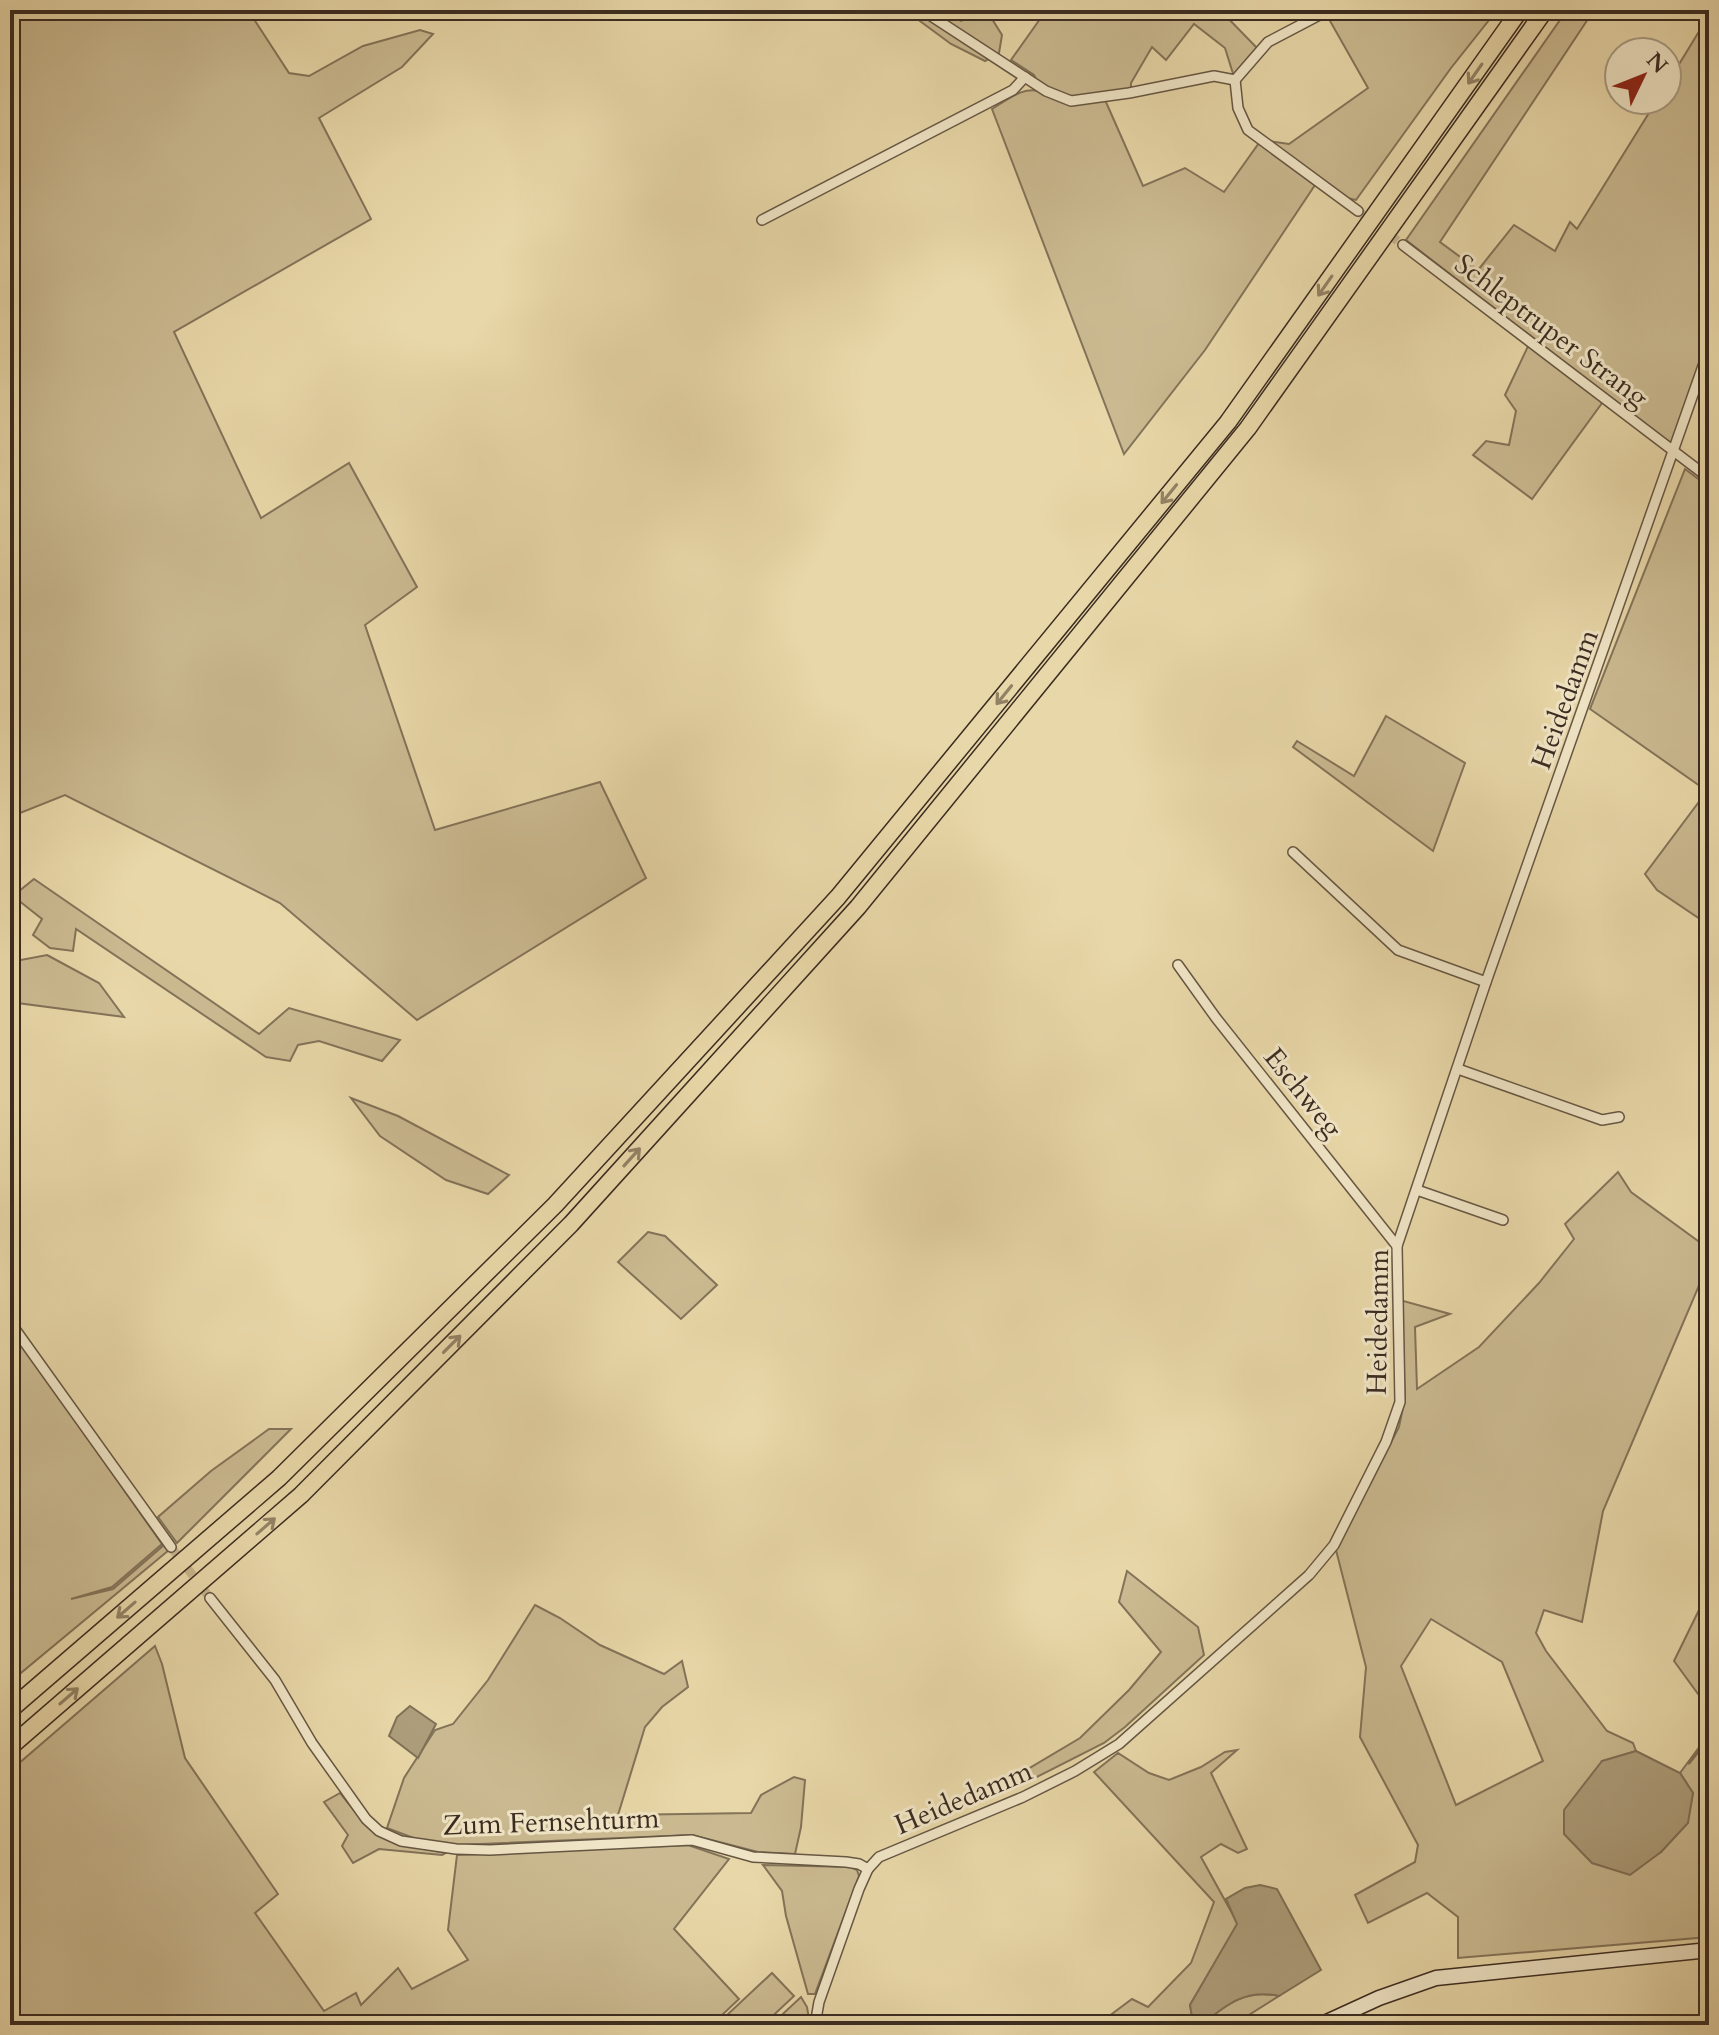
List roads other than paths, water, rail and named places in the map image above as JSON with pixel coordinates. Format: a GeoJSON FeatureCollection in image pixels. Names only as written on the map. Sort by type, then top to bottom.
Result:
{"type":"FeatureCollection","features":[{"type":"Feature","properties":{"kind":"highway"},"geometry":{"type":"LineString","coordinates":[[10,1710],[290,1467],[555,1205],[838,897],[1228,422],[1520,10]]}},
{"type":"Feature","properties":{"kind":"highway"},"geometry":{"type":"LineString","coordinates":[[10,1747],[301,1495],[571,1224],[858,907],[1248,428],[1545,10]]}},
{"type":"Feature","properties":{"kind":"main road"},"geometry":{"type":"LineString","coordinates":[[1320,2025],[1379,1998],[1436,1978],[1709,1950]]}},
{"type":"Feature","properties":{"kind":"street"},"geometry":{"type":"LineString","coordinates":[[922,10],[1059,98],[1071,101],[1115,96],[1214,76],[1235,80]]}},
{"type":"Feature","properties":{"kind":"street"},"geometry":{"type":"LineString","coordinates":[[1329,10],[1268,42],[1235,80],[1238,108],[1248,130],[1358,211]]}},
{"type":"Feature","properties":{"kind":"street"},"geometry":{"type":"LineString","coordinates":[[762,220],[1013,90],[1025,77]]}},
{"type":"Feature","properties":{"kind":"street","name":"Schleptruper Strang"},"geometry":{"type":"LineString","coordinates":[[1403,245],[1709,478]]}},
{"type":"Feature","properties":{"kind":"street","name":"Heidedamm"},"geometry":{"type":"LineString","coordinates":[[868,1869],[879,1857],[898,1847],[1023,1797],[1119,1744],[1318,1565],[1334,1545],[1386,1442],[1400,1402],[1397,1246],[1486,982],[1709,349]]}},
{"type":"Feature","properties":{"kind":"street"},"geometry":{"type":"LineString","coordinates":[[1293,852],[1398,950],[1486,982]]}},
{"type":"Feature","properties":{"kind":"street","name":"Eschweg"},"geometry":{"type":"LineString","coordinates":[[1178,965],[1216,1018],[1397,1246]]}},
{"type":"Feature","properties":{"kind":"street"},"geometry":{"type":"LineString","coordinates":[[1458,1069],[1602,1120],[1619,1117]]}},
{"type":"Feature","properties":{"kind":"street"},"geometry":{"type":"LineString","coordinates":[[1417,1190],[1503,1220]]}},
{"type":"Feature","properties":{"kind":"street"},"geometry":{"type":"LineString","coordinates":[[10,1322],[171,1547]]}},
{"type":"Feature","properties":{"kind":"street","name":"Zum Fernsehturm"},"geometry":{"type":"LineString","coordinates":[[210,1598],[275,1680],[312,1743],[366,1819],[379,1831],[401,1841],[421,1846],[490,1850],[692,1840],[753,1857],[846,1862],[868,1869]]}},
{"type":"Feature","properties":{"kind":"street"},"geometry":{"type":"LineString","coordinates":[[815,2025],[819,2002],[868,1869]]}},
{"type":"Feature","properties":{"kind":"waterway"},"geometry":{"type":"LineString","coordinates":[[1689,1763],[1709,1738]]}},
{"type":"Feature","properties":{"kind":"tunnel"},"geometry":{"type":"LineString","coordinates":[[1358,211],[1403,245]]}},
{"type":"Feature","properties":{"kind":"tunnel"},"geometry":{"type":"LineString","coordinates":[[171,1547],[210,1598]]}}]}
